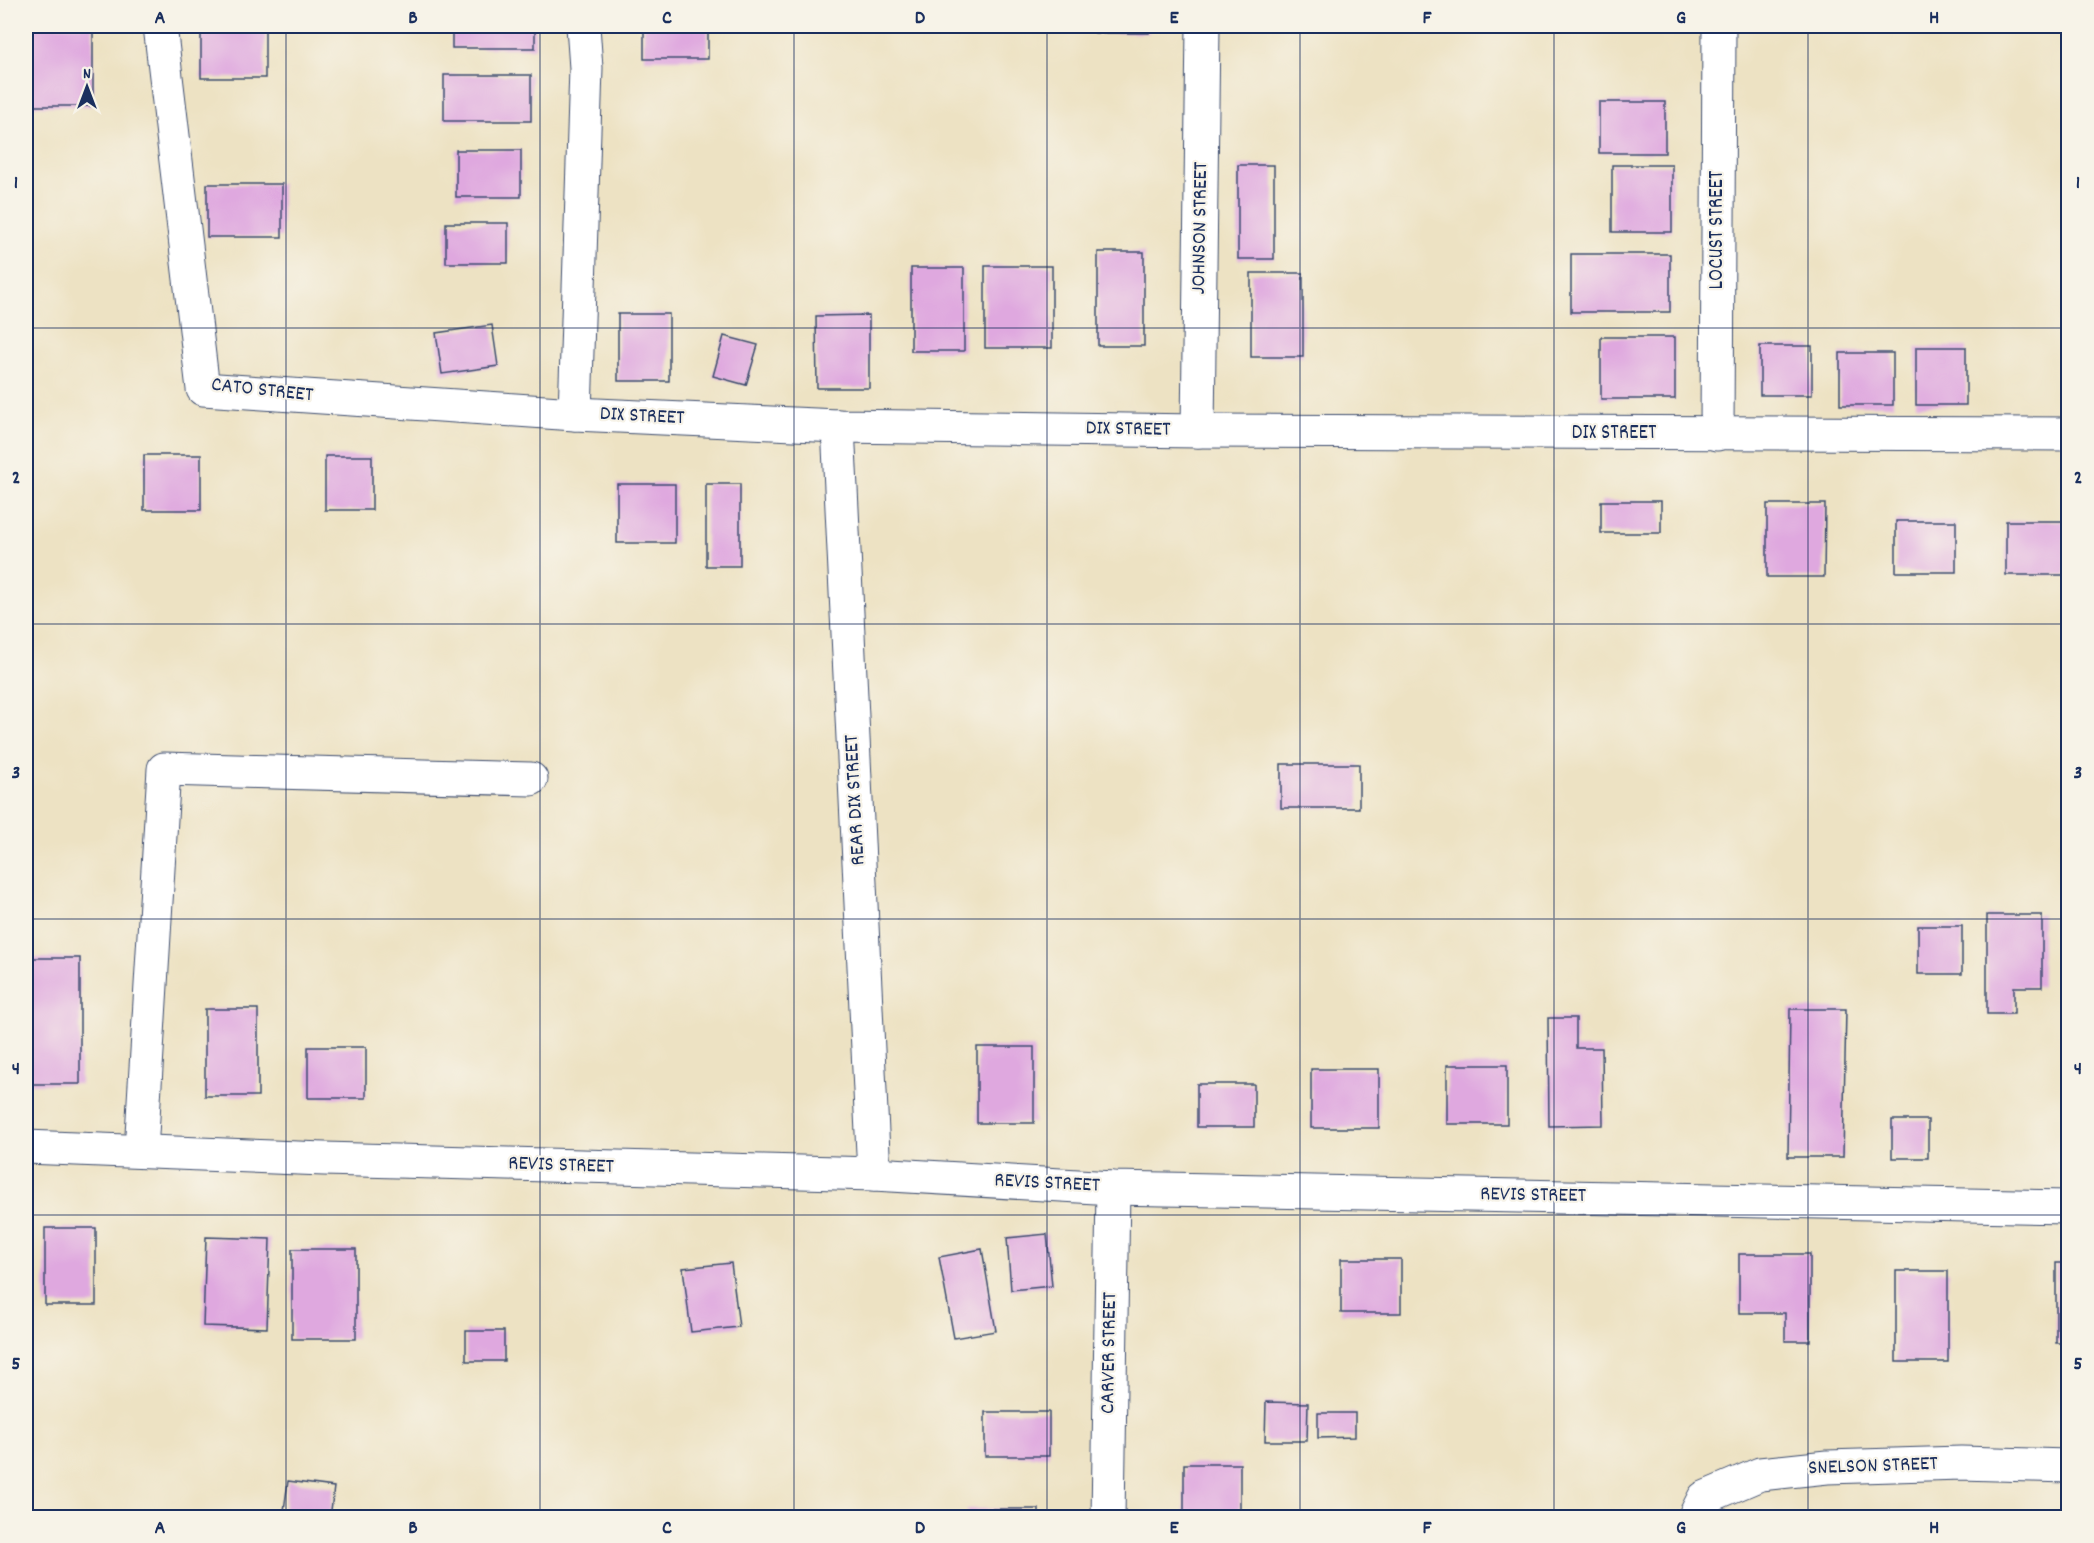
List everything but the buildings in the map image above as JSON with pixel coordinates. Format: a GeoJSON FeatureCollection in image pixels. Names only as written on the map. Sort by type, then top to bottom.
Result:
{"type":"FeatureCollection","features":[{"type":"Feature","properties":{"kind":"street","name":"CATO STREET"},"geometry":{"type":"LineString","coordinates":[[160,26],[203,389],[575,414]]}},
{"type":"Feature","properties":{"kind":"street","name":"DIX STREET"},"geometry":{"type":"LineString","coordinates":[[583,26],[586,68],[575,414],[838,426],[1198,431],[2068,434]]}},
{"type":"Feature","properties":{"kind":"street","name":"JOHNSON STREET"},"geometry":{"type":"LineString","coordinates":[[1198,431],[1203,26]]}},
{"type":"Feature","properties":{"kind":"street","name":"LOCUST STREET"},"geometry":{"type":"LineString","coordinates":[[1717,434],[1719,26]]}},
{"type":"Feature","properties":{"kind":"street","name":"REAR DIX STREET"},"geometry":{"type":"LineString","coordinates":[[838,426],[874,1174]]}},
{"type":"Feature","properties":{"kind":"street"},"geometry":{"type":"LineString","coordinates":[[141,1151],[164,769],[531,779]]}},
{"type":"Feature","properties":{"kind":"street","name":"REVIS STREET"},"geometry":{"type":"LineString","coordinates":[[26,1146],[336,1160],[874,1174],[1113,1188],[2068,1207]]}},
{"type":"Feature","properties":{"kind":"street","name":"CARVER STREET"},"geometry":{"type":"LineString","coordinates":[[1108,1518],[1113,1188]]}},
{"type":"Feature","properties":{"kind":"street","name":"SNELSON STREET"},"geometry":{"type":"LineString","coordinates":[[1694,1518],[1704,1498],[1760,1474],[1827,1467],[1961,1463],[2068,1466]]}}]}
